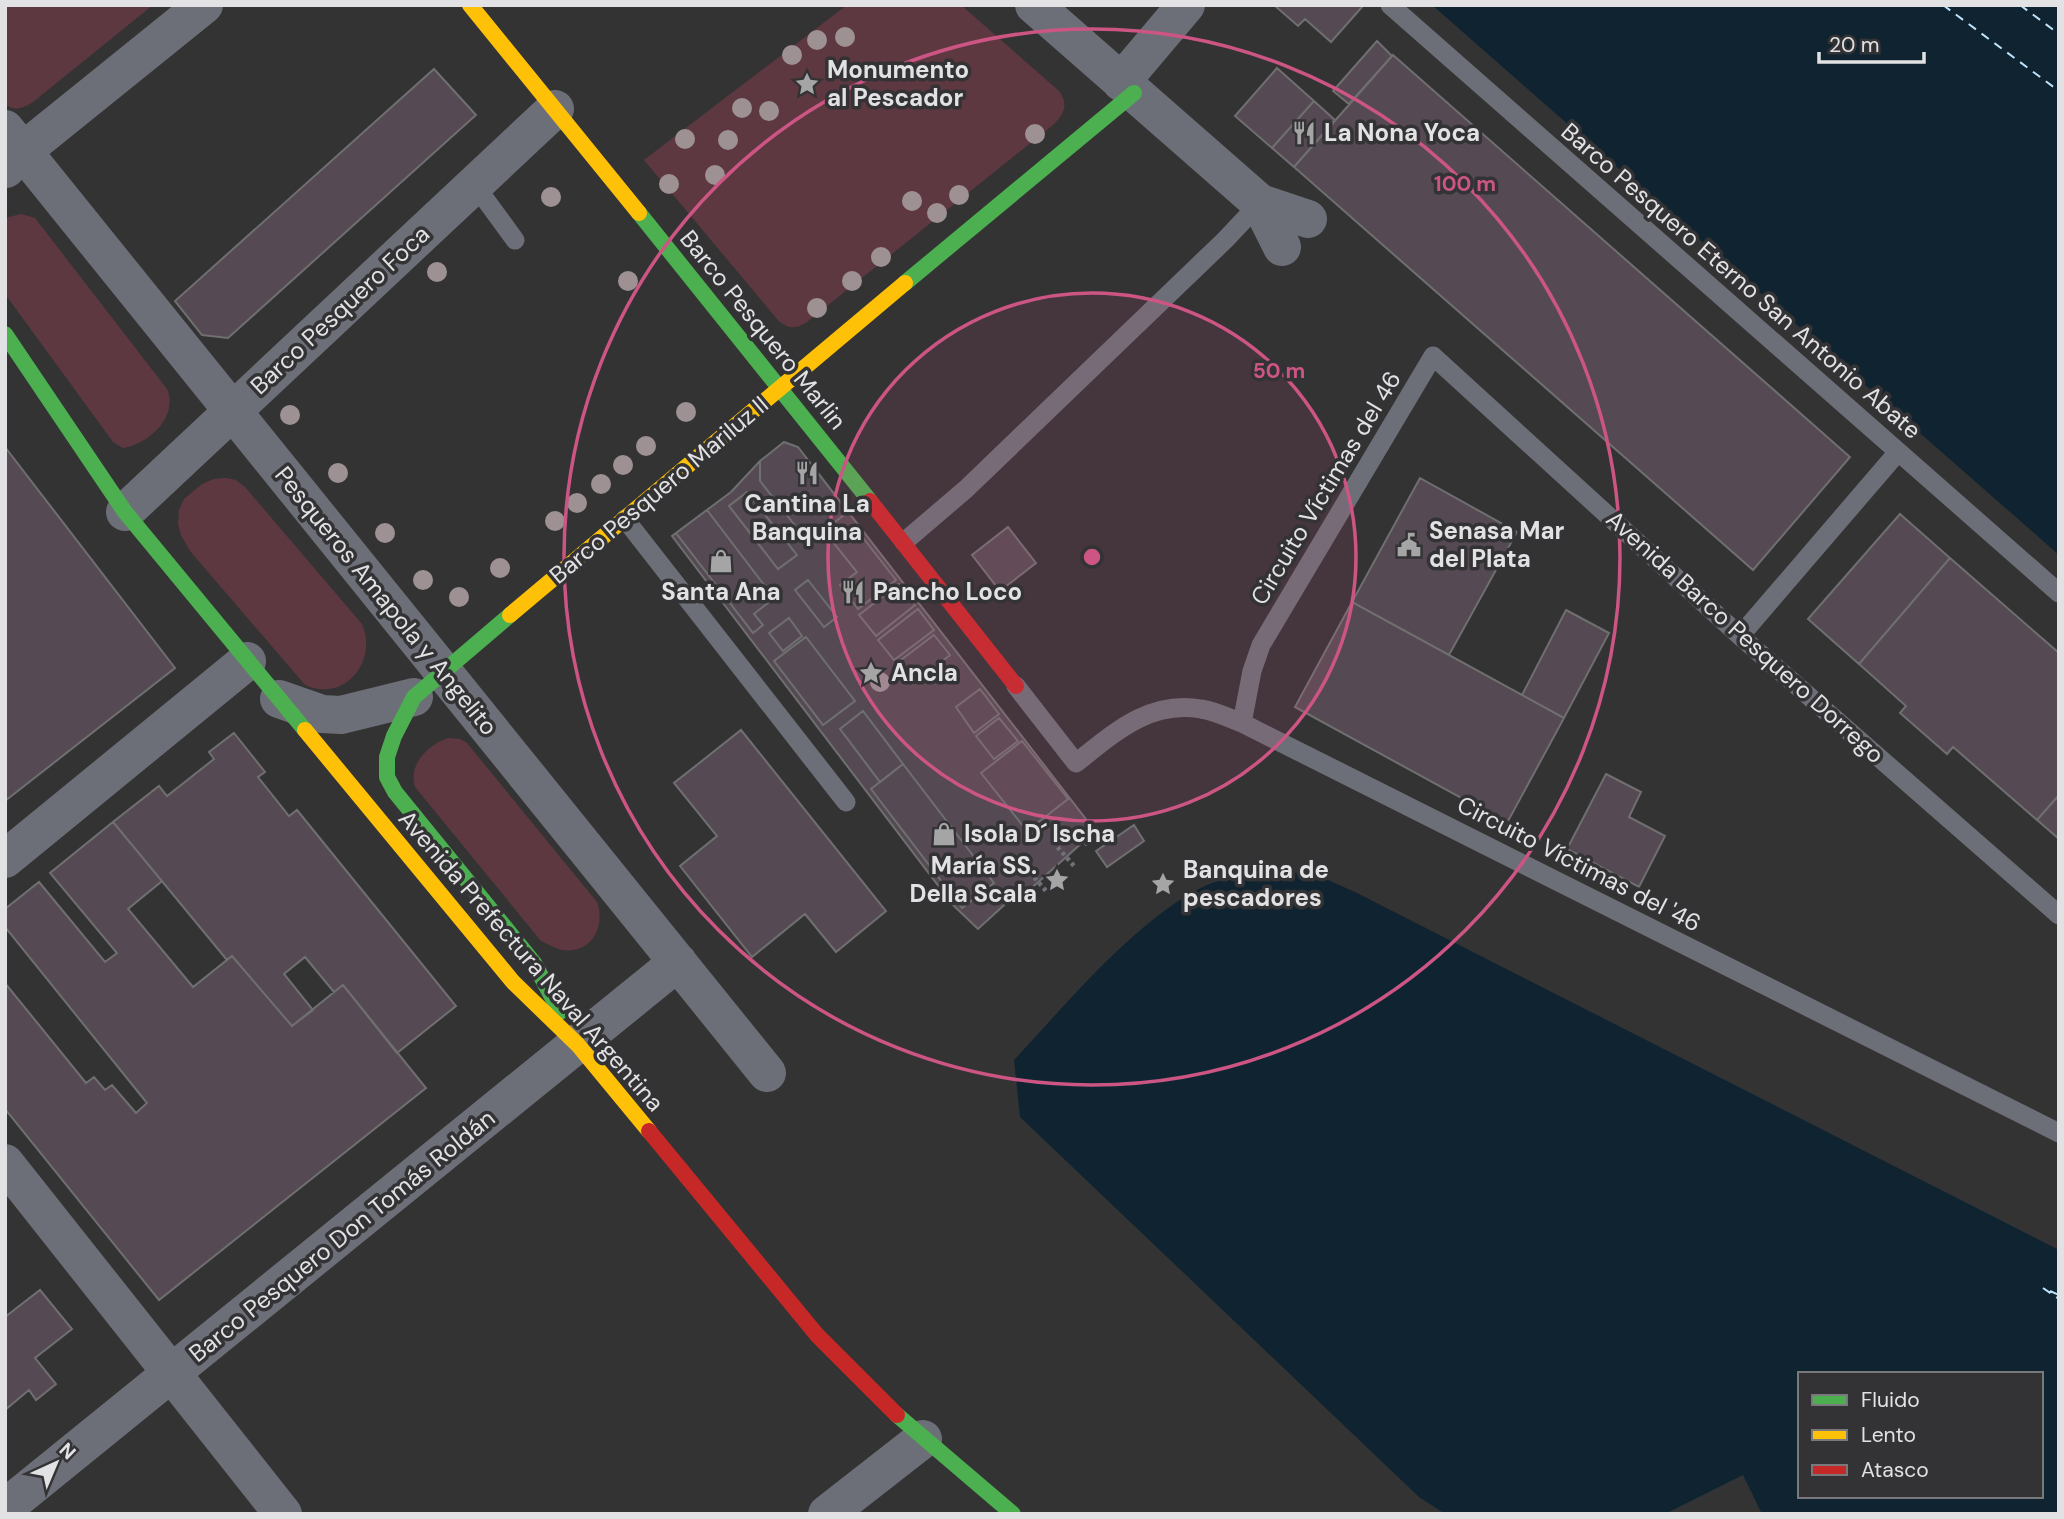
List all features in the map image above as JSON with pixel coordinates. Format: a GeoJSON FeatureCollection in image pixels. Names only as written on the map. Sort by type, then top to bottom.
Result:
{"type":"FeatureCollection","features":[{"type":"Feature","properties":{"kind":"street"},"geometry":{"type":"LineString","coordinates":[[11,150],[204,5]]}},
{"type":"Feature","properties":{"kind":"street","name":"Barco Pesquero Marlin"},"geometry":{"type":"LineString","coordinates":[[470,5],[780,386],[1016,686]]}},
{"type":"Feature","properties":{"kind":"street"},"geometry":{"type":"LineString","coordinates":[[1034,5],[1259,203],[1282,247]]}},
{"type":"Feature","properties":{"kind":"street","name":"Barco Pesquero Mariluz II"},"geometry":{"type":"LineString","coordinates":[[414,697],[1127,88],[1186,5]]}},
{"type":"Feature","properties":{"kind":"street","name":"Barco Pesquero Foca"},"geometry":{"type":"LineString","coordinates":[[125,512],[555,108]]}},
{"type":"Feature","properties":{"kind":"street","name":"Pesqueros Amapola y Angelito"},"geometry":{"type":"LineString","coordinates":[[11,150],[232,411],[767,1073]]}},
{"type":"Feature","properties":{"kind":"street"},"geometry":{"type":"LineString","coordinates":[[1259,203],[1308,219]]}},
{"type":"Feature","properties":{"kind":"street","name":"Avenida Prefectura Naval Argentina"},"geometry":{"type":"LineString","coordinates":[[5,334],[125,512],[513,982],[578,1045],[817,1335],[854,1375],[923,1439],[1013,1514]]}},
{"type":"Feature","properties":{"kind":"street"},"geometry":{"type":"LineString","coordinates":[[5,859],[247,661]]}},
{"type":"Feature","properties":{"kind":"street"},"geometry":{"type":"LineString","coordinates":[[279,699],[322,715],[341,715],[414,697]]}},
{"type":"Feature","properties":{"kind":"street"},"geometry":{"type":"LineString","coordinates":[[414,697],[390,746],[386,762],[387,777],[394,792],[534,963],[578,1045]]}},
{"type":"Feature","properties":{"kind":"street","name":"Barco Pesquero Don Tomás Roldán"},"geometry":{"type":"LineString","coordinates":[[5,1508],[678,962]]}},
{"type":"Feature","properties":{"kind":"street"},"geometry":{"type":"LineString","coordinates":[[5,1163],[283,1514]]}},
{"type":"Feature","properties":{"kind":"street"},"geometry":{"type":"LineString","coordinates":[[827,1514],[923,1439]]}},
{"type":"Feature","properties":{"kind":"lane","name":"Barco Pesquero Eterno San Antonio Abate"},"geometry":{"type":"LineString","coordinates":[[1390,5],[2059,593]]}},
{"type":"Feature","properties":{"kind":"lane"},"geometry":{"type":"LineString","coordinates":[[474,184],[515,240]]}},
{"type":"Feature","properties":{"kind":"lane"},"geometry":{"type":"LineString","coordinates":[[904,542],[976,479],[1225,240],[1259,203]]}},
{"type":"Feature","properties":{"kind":"lane","name":"Avenida Barco Pesquero Dorrego"},"geometry":{"type":"LineString","coordinates":[[1433,356],[1740,636],[2059,915]]}},
{"type":"Feature","properties":{"kind":"lane","name":"Circuito Víctimas del 46"},"geometry":{"type":"LineString","coordinates":[[1242,723],[1252,671],[1261,645],[1433,356]]}},
{"type":"Feature","properties":{"kind":"lane"},"geometry":{"type":"LineString","coordinates":[[1740,636],[1898,452]]}},
{"type":"Feature","properties":{"kind":"lane"},"geometry":{"type":"LineString","coordinates":[[625,519],[846,802]]}},
{"type":"Feature","properties":{"kind":"lane","name":"Circuito Víctimas del '46"},"geometry":{"type":"LineString","coordinates":[[1016,686],[1076,763],[1118,729],[1156,710],[1177,707],[1203,709],[1242,723],[2059,1133]]}},
{"type":"Feature","properties":{"kind":"path"},"geometry":{"type":"LineString","coordinates":[[1054,842],[1075,867]]}},
{"type":"Feature","properties":{"kind":"path"},"geometry":{"type":"LineString","coordinates":[[1026,867],[1047,892]]}},
{"type":"Feature","properties":{"kind":"shaded area"},"geometry":{"type":"Polygon","coordinates":[[[5,5],[153,5],[33,102],[16,108],[5,104],[5,5]]]}},
{"type":"Feature","properties":{"kind":"shaded area"},"geometry":{"type":"Polygon","coordinates":[[[847,5],[961,5],[1059,91],[1064,101],[1064,109],[1053,125],[807,322],[791,327],[777,319],[644,160],[847,5]]]}},
{"type":"Feature","properties":{"kind":"shaded area"},"geometry":{"type":"Polygon","coordinates":[[[21,214],[35,218],[167,389],[170,399],[165,419],[159,428],[142,441],[123,448],[113,442],[5,294],[5,218],[21,214]]]}},
{"type":"Feature","properties":{"kind":"shaded area"},"geometry":{"type":"Polygon","coordinates":[[[226,478],[236,480],[245,487],[362,624],[366,638],[362,664],[345,683],[320,689],[305,685],[190,551],[178,524],[179,510],[184,499],[202,484],[226,478]]]}},
{"type":"Feature","properties":{"kind":"shaded area"},"geometry":{"type":"Polygon","coordinates":[[[448,738],[467,743],[597,902],[598,929],[594,937],[581,948],[562,950],[541,941],[415,787],[414,771],[421,756],[433,745],[448,738]]]}},
{"type":"Feature","properties":{"kind":"water"},"geometry":{"type":"Polygon","coordinates":[[[1432,5],[2059,5],[2059,555],[1432,5]]]}},
{"type":"Feature","properties":{"kind":"water"},"geometry":{"type":"Polygon","coordinates":[[[1284,871],[1319,876],[1357,893],[2059,1250],[2059,1514],[1762,1514],[1743,1475],[1665,1514],[1445,1514],[1419,1497],[1020,1117],[1014,1060],[1083,985],[1137,933],[1193,892],[1220,880],[1251,873],[1284,871]]]}},
{"type":"Feature","properties":{"kind":"building"},"geometry":{"type":"Polygon","coordinates":[[[1274,5],[1362,7],[1331,42],[1305,19],[1298,26],[1274,5]]]}},
{"type":"Feature","properties":{"kind":"building"},"geometry":{"type":"Polygon","coordinates":[[[1377,41],[1392,56],[1349,104],[1333,91],[1377,41]]]}},
{"type":"Feature","properties":{"kind":"building"},"geometry":{"type":"Polygon","coordinates":[[[1393,55],[1850,457],[1753,570],[1294,167],[1393,55]]]}},
{"type":"Feature","properties":{"kind":"building"},"geometry":{"type":"Polygon","coordinates":[[[1277,68],[1314,101],[1272,148],[1235,116],[1277,68]]]}},
{"type":"Feature","properties":{"kind":"building"},"geometry":{"type":"Polygon","coordinates":[[[434,69],[476,115],[228,338],[202,335],[175,301],[434,69]]]}},
{"type":"Feature","properties":{"kind":"building"},"geometry":{"type":"Polygon","coordinates":[[[1314,101],[1335,120],[1294,167],[1272,148],[1314,101]]]}},
{"type":"Feature","properties":{"kind":"building"},"geometry":{"type":"Polygon","coordinates":[[[784,442],[798,447],[1099,836],[1086,845],[1083,842],[1017,901],[1013,897],[978,929],[953,905],[672,536],[731,492],[760,461],[784,442]]]}},
{"type":"Feature","properties":{"kind":"building"},"geometry":{"type":"Polygon","coordinates":[[[784,442],[798,447],[848,512],[808,542],[760,481],[760,461],[784,442]]]}},
{"type":"Feature","properties":{"kind":"building"},"geometry":{"type":"Polygon","coordinates":[[[5,447],[175,668],[5,801],[5,447]]]}},
{"type":"Feature","properties":{"kind":"building"},"geometry":{"type":"Polygon","coordinates":[[[1420,478],[1517,532],[1449,655],[1352,602],[1420,478]]]}},
{"type":"Feature","properties":{"kind":"building"},"geometry":{"type":"Polygon","coordinates":[[[747,492],[797,555],[778,569],[729,506],[747,492]]]}},
{"type":"Feature","properties":{"kind":"building"},"geometry":{"type":"Polygon","coordinates":[[[707,510],[774,598],[754,614],[763,625],[753,633],[676,533],[707,510]]]}},
{"type":"Feature","properties":{"kind":"building"},"geometry":{"type":"Polygon","coordinates":[[[1900,514],[1950,558],[1859,664],[1808,619],[1900,514]]]}},
{"type":"Feature","properties":{"kind":"building"},"geometry":{"type":"Polygon","coordinates":[[[853,525],[896,580],[858,609],[840,585],[857,572],[832,541],[853,525]]]}},
{"type":"Feature","properties":{"kind":"building"},"geometry":{"type":"Polygon","coordinates":[[[1008,527],[1036,563],[1000,591],[972,555],[1008,527]]]}},
{"type":"Feature","properties":{"kind":"building"},"geometry":{"type":"Polygon","coordinates":[[[1950,558],[2059,653],[2059,795],[2037,820],[1953,747],[1947,754],[1900,713],[1906,706],[1859,664],[1950,558]]]}},
{"type":"Feature","properties":{"kind":"building"},"geometry":{"type":"Polygon","coordinates":[[[808,580],[837,617],[824,627],[795,590],[808,580]]]}},
{"type":"Feature","properties":{"kind":"building"},"geometry":{"type":"Polygon","coordinates":[[[899,584],[915,605],[876,636],[859,615],[899,584]]]}},
{"type":"Feature","properties":{"kind":"building"},"geometry":{"type":"Polygon","coordinates":[[[1352,602],[1564,718],[1507,823],[1295,707],[1352,602]]]}},
{"type":"Feature","properties":{"kind":"building"},"geometry":{"type":"Polygon","coordinates":[[[918,609],[934,630],[894,660],[878,640],[918,609]]]}},
{"type":"Feature","properties":{"kind":"building"},"geometry":{"type":"Polygon","coordinates":[[[1566,610],[1609,633],[1564,718],[1522,695],[1566,610]]]}},
{"type":"Feature","properties":{"kind":"building"},"geometry":{"type":"Polygon","coordinates":[[[789,618],[802,636],[783,651],[769,633],[789,618]]]}},
{"type":"Feature","properties":{"kind":"building"},"geometry":{"type":"Polygon","coordinates":[[[934,635],[950,655],[913,684],[897,663],[934,635]]]}},
{"type":"Feature","properties":{"kind":"building"},"geometry":{"type":"Polygon","coordinates":[[[806,637],[855,701],[823,725],[774,661],[806,637]]]}},
{"type":"Feature","properties":{"kind":"building"},"geometry":{"type":"Polygon","coordinates":[[[980,689],[999,714],[974,733],[956,707],[980,689]]]}},
{"type":"Feature","properties":{"kind":"building"},"geometry":{"type":"Polygon","coordinates":[[[863,711],[903,764],[880,782],[840,729],[863,711]]]}},
{"type":"Feature","properties":{"kind":"building"},"geometry":{"type":"Polygon","coordinates":[[[999,718],[1018,741],[994,759],[976,736],[999,718]]]}},
{"type":"Feature","properties":{"kind":"building"},"geometry":{"type":"Polygon","coordinates":[[[741,730],[886,911],[836,952],[805,914],[752,957],[680,866],[717,836],[674,783],[741,730]]]}},
{"type":"Feature","properties":{"kind":"building"},"geometry":{"type":"Polygon","coordinates":[[[234,733],[265,772],[258,777],[289,816],[297,810],[456,1006],[397,1053],[343,985],[334,992],[305,957],[284,974],[313,1010],[292,1026],[232,956],[227,960],[113,822],[159,786],[167,796],[214,759],[209,752],[234,733]]]}},
{"type":"Feature","properties":{"kind":"building"},"geometry":{"type":"Polygon","coordinates":[[[1022,741],[1068,799],[1027,831],[981,773],[1022,741]]]}},
{"type":"Feature","properties":{"kind":"building"},"geometry":{"type":"Polygon","coordinates":[[[903,764],[994,883],[962,908],[871,789],[903,764]]]}},
{"type":"Feature","properties":{"kind":"building"},"geometry":{"type":"Polygon","coordinates":[[[1606,774],[1641,792],[1629,817],[1665,836],[1639,887],[1567,849],[1606,774]]]}},
{"type":"Feature","properties":{"kind":"building"},"geometry":{"type":"Polygon","coordinates":[[[2059,795],[2059,839],[2037,820],[2059,795]]]}},
{"type":"Feature","properties":{"kind":"building"},"geometry":{"type":"Polygon","coordinates":[[[113,822],[162,881],[128,909],[193,987],[232,956],[292,1026],[343,985],[426,1088],[159,1300],[5,1109],[5,983],[86,1083],[94,1077],[105,1090],[112,1085],[136,1113],[147,1103],[5,927],[5,909],[39,882],[105,962],[117,953],[50,873],[113,822]]]}},
{"type":"Feature","properties":{"kind":"building"},"geometry":{"type":"Polygon","coordinates":[[[1134,825],[1144,841],[1107,867],[1096,851],[1134,825]]]}},
{"type":"Feature","properties":{"kind":"building"},"geometry":{"type":"Polygon","coordinates":[[[40,1290],[72,1329],[35,1358],[56,1384],[36,1400],[29,1390],[5,1410],[5,1317],[40,1290]]]}},
{"type":"Feature","properties":{"kind":"ferry route"},"geometry":{"type":"LineString","coordinates":[[1943,5],[2059,91]]}},
{"type":"Feature","properties":{"kind":"ferry route"},"geometry":{"type":"LineString","coordinates":[[2020,5],[2059,34]]}},
{"type":"Feature","properties":{"kind":"ferry route"},"geometry":{"type":"LineString","coordinates":[[2043,1288],[2059,1299]]}},
{"type":"Feature","properties":{"kind":"ferry route"},"geometry":{"type":"LineString","coordinates":[[2050,1291],[2059,1295]]}},
{"type":"Feature","properties":{"kind":"traffic: fast"},"geometry":{"type":"LineString","coordinates":[[905,283],[1134,93]]}},
{"type":"Feature","properties":{"kind":"traffic: fast"},"geometry":{"type":"LineString","coordinates":[[639,213],[870,501]]}},
{"type":"Feature","properties":{"kind":"traffic: fast"},"geometry":{"type":"LineString","coordinates":[[5,334],[125,512],[305,730]]}},
{"type":"Feature","properties":{"kind":"traffic: fast"},"geometry":{"type":"LineString","coordinates":[[510,615],[414,697],[394,736],[387,757],[387,777],[395,792],[534,963],[560,1012]]}},
{"type":"Feature","properties":{"kind":"traffic: fast"},"geometry":{"type":"LineString","coordinates":[[897,1415],[1013,1514]]}},
{"type":"Feature","properties":{"kind":"traffic: slow"},"geometry":{"type":"LineString","coordinates":[[470,5],[639,213]]}},
{"type":"Feature","properties":{"kind":"traffic: slow"},"geometry":{"type":"LineString","coordinates":[[510,615],[905,283]]}},
{"type":"Feature","properties":{"kind":"traffic: slow"},"geometry":{"type":"LineString","coordinates":[[305,730],[513,982],[578,1045],[649,1131]]}},
{"type":"Feature","properties":{"kind":"traffic: jam"},"geometry":{"type":"LineString","coordinates":[[870,501],[1016,686]]}},
{"type":"Feature","properties":{"kind":"traffic: jam"},"geometry":{"type":"LineString","coordinates":[[649,1131],[817,1335],[897,1415]]}},
{"type":"Feature","properties":{"kind":"place","name":"Monumento al Pescador"},"geometry":{"type":"Point","coordinates":[807,84]}},
{"type":"Feature","properties":{"kind":"place","name":"La Nona Yoca"},"geometry":{"type":"Point","coordinates":[1304,133]}},
{"type":"Feature","properties":{"kind":"place","name":"Cantina La Banquina"},"geometry":{"type":"Point","coordinates":[807,473]}},
{"type":"Feature","properties":{"kind":"place","name":"Senasa Mar del Plata"},"geometry":{"type":"Point","coordinates":[1409,545]}},
{"type":"Feature","properties":{"kind":"place","name":"Santa Ana"},"geometry":{"type":"Point","coordinates":[721,561]}},
{"type":"Feature","properties":{"kind":"place","name":"Pancho Loco"},"geometry":{"type":"Point","coordinates":[853,592]}},
{"type":"Feature","properties":{"kind":"place","name":"Ancla"},"geometry":{"type":"Point","coordinates":[871,673]}},
{"type":"Feature","properties":{"kind":"place","name":"Isola D´ Ischa"},"geometry":{"type":"Point","coordinates":[944,834]}},
{"type":"Feature","properties":{"kind":"place","name":"María SS. Della Scala"},"geometry":{"type":"Point","coordinates":[1057,880]}},
{"type":"Feature","properties":{"kind":"place","name":"Banquina de pescadores"},"geometry":{"type":"Point","coordinates":[1163,884]}}]}
